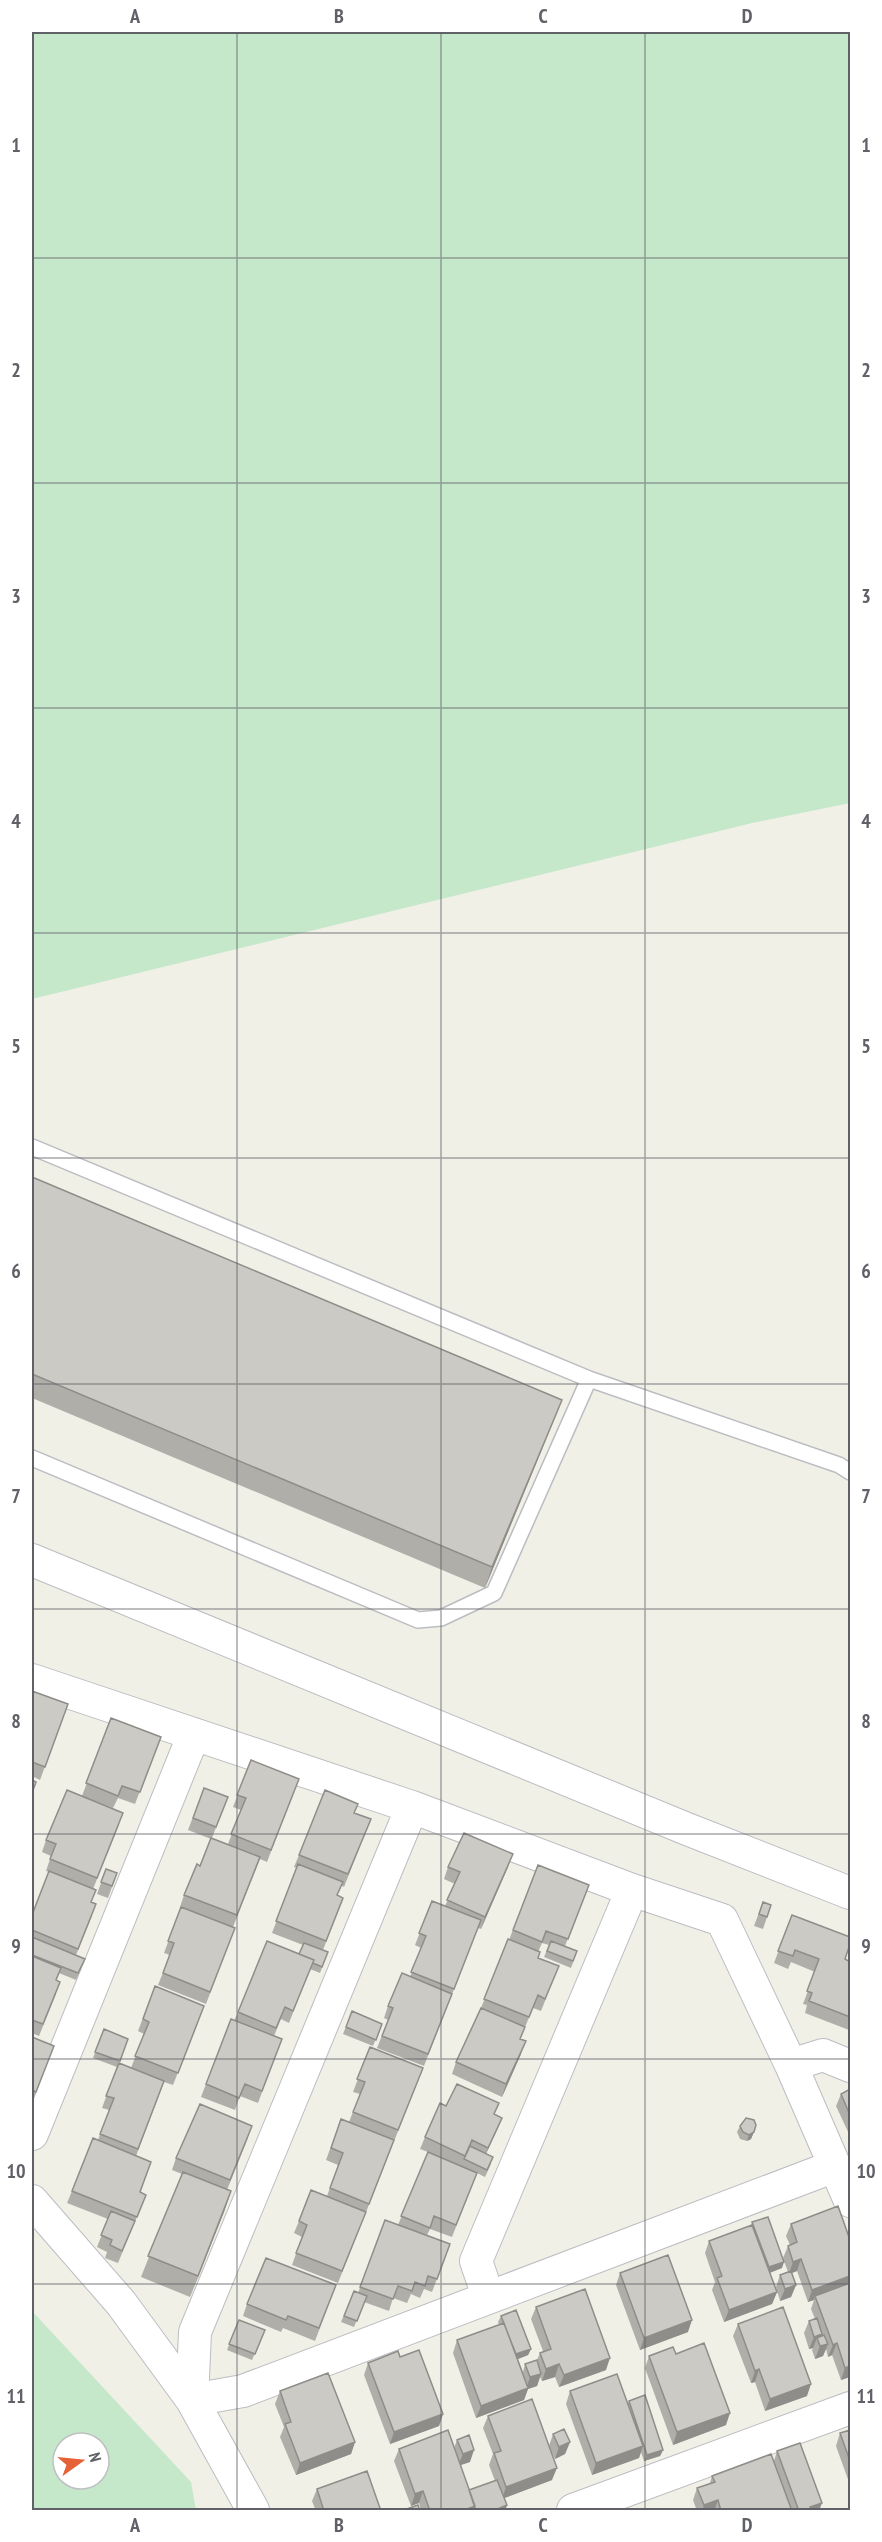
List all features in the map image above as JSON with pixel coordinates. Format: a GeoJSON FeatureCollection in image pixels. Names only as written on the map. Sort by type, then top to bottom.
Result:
{"type":"FeatureCollection","features":[{"type":"Feature","properties":{"kind":"street"},"geometry":{"type":"LineString","coordinates":[[32,1560],[665,1820],[850,1893]]}},
{"type":"Feature","properties":{"kind":"street"},"geometry":{"type":"LineString","coordinates":[[32,1680],[412,1807],[632,1890],[722,1920],[791,2065],[850,2201]]}},
{"type":"Feature","properties":{"kind":"street"},"geometry":{"type":"LineString","coordinates":[[32,2134],[194,1734]]}},
{"type":"Feature","properties":{"kind":"street"},"geometry":{"type":"LineString","coordinates":[[192,2400],[195,2332],[412,1807]]}},
{"type":"Feature","properties":{"kind":"street"},"geometry":{"type":"LineString","coordinates":[[488,2296],[476,2261],[632,1890]]}},
{"type":"Feature","properties":{"kind":"street"},"geometry":{"type":"LineString","coordinates":[[791,2065],[823,2055],[850,2066]]}},
{"type":"Feature","properties":{"kind":"street"},"geometry":{"type":"LineString","coordinates":[[192,2400],[243,2391],[835,2166]]}},
{"type":"Feature","properties":{"kind":"street"},"geometry":{"type":"LineString","coordinates":[[32,2201],[121,2303],[192,2400],[253,2511]]}},
{"type":"Feature","properties":{"kind":"street"},"geometry":{"type":"LineString","coordinates":[[573,2511],[628,2501],[850,2408]]}},
{"type":"Feature","properties":{"kind":"lane"},"geometry":{"type":"LineString","coordinates":[[32,1147],[589,1379],[839,1465],[850,1472]]}},
{"type":"Feature","properties":{"kind":"lane"},"geometry":{"type":"LineString","coordinates":[[32,1458],[418,1620],[441,1618],[494,1593],[589,1379]]}},
{"type":"Feature","properties":{"kind":"green space"},"geometry":{"type":"Polygon","coordinates":[[[32,32],[850,32],[850,803],[752,823],[32,999],[32,32]]]}},
{"type":"Feature","properties":{"kind":"green space"},"geometry":{"type":"Polygon","coordinates":[[[32,2311],[191,2482],[196,2510],[32,2510],[32,2311]]]}},
{"type":"Feature","properties":{"kind":"building"},"geometry":{"type":"Polygon","coordinates":[[[32,1177],[562,1400],[492,1567],[32,1374],[32,1177]]]}},
{"type":"Feature","properties":{"kind":"building"},"geometry":{"type":"Polygon","coordinates":[[[32,1691],[68,1704],[45,1767],[32,1762],[32,1691]]]}},
{"type":"Feature","properties":{"kind":"building"},"geometry":{"type":"Polygon","coordinates":[[[111,1718],[161,1737],[140,1792],[122,1786],[118,1796],[86,1783],[111,1718]]]}},
{"type":"Feature","properties":{"kind":"building"},"geometry":{"type":"Polygon","coordinates":[[[251,1760],[299,1779],[271,1850],[231,1834],[246,1798],[237,1795],[251,1760]]]}},
{"type":"Feature","properties":{"kind":"building"},"geometry":{"type":"Polygon","coordinates":[[[32,1780],[36,1782],[32,1793],[32,1780]]]}},
{"type":"Feature","properties":{"kind":"building"},"geometry":{"type":"Polygon","coordinates":[[[204,1788],[228,1797],[216,1827],[193,1818],[204,1788]]]}},
{"type":"Feature","properties":{"kind":"building"},"geometry":{"type":"Polygon","coordinates":[[[67,1790],[123,1813],[97,1878],[50,1859],[56,1844],[46,1840],[67,1790]]]}},
{"type":"Feature","properties":{"kind":"building"},"geometry":{"type":"Polygon","coordinates":[[[325,1790],[358,1804],[354,1813],[371,1819],[348,1874],[299,1855],[325,1790]]]}},
{"type":"Feature","properties":{"kind":"building"},"geometry":{"type":"Polygon","coordinates":[[[464,1833],[513,1854],[485,1917],[447,1900],[460,1872],[448,1867],[464,1833]]]}},
{"type":"Feature","properties":{"kind":"building"},"geometry":{"type":"Polygon","coordinates":[[[211,1838],[260,1857],[237,1915],[184,1895],[197,1864],[200,1866],[211,1838]]]}},
{"type":"Feature","properties":{"kind":"building"},"geometry":{"type":"Polygon","coordinates":[[[298,1864],[343,1882],[337,1895],[343,1898],[326,1941],[276,1921],[298,1864]]]}},
{"type":"Feature","properties":{"kind":"building"},"geometry":{"type":"Polygon","coordinates":[[[538,1865],[589,1885],[568,1939],[546,1931],[542,1942],[513,1930],[538,1865]]]}},
{"type":"Feature","properties":{"kind":"building"},"geometry":{"type":"Polygon","coordinates":[[[106,1869],[117,1873],[112,1886],[101,1882],[106,1869]]]}},
{"type":"Feature","properties":{"kind":"building"},"geometry":{"type":"Polygon","coordinates":[[[49,1871],[96,1890],[91,1902],[96,1904],[78,1949],[32,1930],[32,1915],[49,1871]]]}},
{"type":"Feature","properties":{"kind":"building"},"geometry":{"type":"Polygon","coordinates":[[[432,1901],[481,1920],[454,1989],[411,1972],[426,1936],[419,1933],[432,1901]]]}},
{"type":"Feature","properties":{"kind":"building"},"geometry":{"type":"Polygon","coordinates":[[[763,1902],[771,1905],[767,1917],[759,1914],[763,1902]]]}},
{"type":"Feature","properties":{"kind":"building"},"geometry":{"type":"Polygon","coordinates":[[[181,1907],[235,1928],[210,1992],[163,1973],[174,1943],[168,1941],[181,1907]]]}},
{"type":"Feature","properties":{"kind":"building"},"geometry":{"type":"Polygon","coordinates":[[[792,1915],[850,1937],[845,1959],[850,1962],[850,2017],[809,2001],[812,1993],[807,1991],[819,1959],[795,1950],[793,1956],[778,1951],[792,1915]]]}},
{"type":"Feature","properties":{"kind":"building"},"geometry":{"type":"Polygon","coordinates":[[[32,1937],[85,1959],[78,1973],[32,1955],[32,1937]]]}},
{"type":"Feature","properties":{"kind":"building"},"geometry":{"type":"Polygon","coordinates":[[[508,1939],[540,1952],[538,1958],[559,1966],[545,1999],[538,1995],[529,2017],[484,1999],[508,1939]]]}},
{"type":"Feature","properties":{"kind":"building"},"geometry":{"type":"Polygon","coordinates":[[[267,1941],[314,1960],[293,2011],[285,2007],[276,2028],[238,2012],[267,1941]]]}},
{"type":"Feature","properties":{"kind":"building"},"geometry":{"type":"Polygon","coordinates":[[[551,1941],[577,1951],[573,1961],[547,1951],[551,1941]]]}},
{"type":"Feature","properties":{"kind":"building"},"geometry":{"type":"Polygon","coordinates":[[[304,1943],[328,1952],[322,1967],[313,1963],[314,1960],[299,1954],[304,1943]]]}},
{"type":"Feature","properties":{"kind":"building"},"geometry":{"type":"Polygon","coordinates":[[[32,1956],[61,1968],[56,1980],[60,1982],[43,2024],[32,2020],[32,1956]]]}},
{"type":"Feature","properties":{"kind":"building"},"geometry":{"type":"Polygon","coordinates":[[[402,1973],[452,1994],[428,2054],[382,2036],[393,2008],[388,2006],[402,1973]]]}},
{"type":"Feature","properties":{"kind":"building"},"geometry":{"type":"Polygon","coordinates":[[[155,1986],[204,2006],[178,2073],[135,2056],[149,2022],[143,2019],[155,1986]]]}},
{"type":"Feature","properties":{"kind":"building"},"geometry":{"type":"Polygon","coordinates":[[[481,2008],[525,2027],[520,2039],[526,2041],[506,2084],[456,2062],[481,2008]]]}},
{"type":"Feature","properties":{"kind":"building"},"geometry":{"type":"Polygon","coordinates":[[[352,2011],[382,2024],[376,2040],[346,2027],[352,2011]]]}},
{"type":"Feature","properties":{"kind":"building"},"geometry":{"type":"Polygon","coordinates":[[[231,2019],[282,2039],[262,2091],[245,2084],[239,2098],[206,2084],[231,2019]]]}},
{"type":"Feature","properties":{"kind":"building"},"geometry":{"type":"Polygon","coordinates":[[[104,2029],[128,2039],[120,2061],[95,2052],[104,2029]]]}},
{"type":"Feature","properties":{"kind":"building"},"geometry":{"type":"Polygon","coordinates":[[[32,2037],[54,2046],[36,2092],[32,2090],[32,2037]]]}},
{"type":"Feature","properties":{"kind":"building"},"geometry":{"type":"Polygon","coordinates":[[[370,2047],[423,2068],[398,2130],[353,2112],[365,2082],[357,2079],[370,2047]]]}},
{"type":"Feature","properties":{"kind":"building"},"geometry":{"type":"Polygon","coordinates":[[[119,2063],[164,2081],[138,2149],[100,2134],[114,2098],[106,2096],[119,2063]]]}},
{"type":"Feature","properties":{"kind":"building"},"geometry":{"type":"Polygon","coordinates":[[[457,2084],[499,2103],[494,2114],[502,2118],[488,2148],[472,2140],[465,2156],[425,2137],[440,2103],[446,2106],[457,2084]]]}},
{"type":"Feature","properties":{"kind":"building"},"geometry":{"type":"Polygon","coordinates":[[[850,2089],[850,2115],[841,2094],[850,2089]]]}},
{"type":"Feature","properties":{"kind":"building"},"geometry":{"type":"Polygon","coordinates":[[[200,2104],[252,2126],[230,2180],[176,2158],[200,2104]]]}},
{"type":"Feature","properties":{"kind":"building"},"geometry":{"type":"Polygon","coordinates":[[[746,2118],[754,2120],[756,2125],[754,2132],[749,2135],[743,2132],[740,2126],[746,2118]]]}},
{"type":"Feature","properties":{"kind":"building"},"geometry":{"type":"Polygon","coordinates":[[[341,2119],[394,2140],[369,2204],[330,2188],[343,2153],[331,2148],[341,2119]]]}},
{"type":"Feature","properties":{"kind":"building"},"geometry":{"type":"Polygon","coordinates":[[[93,2138],[151,2162],[140,2192],[146,2195],[137,2217],[72,2191],[93,2138]]]}},
{"type":"Feature","properties":{"kind":"building"},"geometry":{"type":"Polygon","coordinates":[[[470,2146],[493,2157],[487,2170],[464,2159],[470,2146]]]}},
{"type":"Feature","properties":{"kind":"building"},"geometry":{"type":"Polygon","coordinates":[[[428,2152],[477,2173],[456,2225],[434,2216],[430,2228],[401,2216],[428,2152]]]}},
{"type":"Feature","properties":{"kind":"building"},"geometry":{"type":"Polygon","coordinates":[[[183,2172],[231,2191],[198,2276],[148,2256],[183,2172]]]}},
{"type":"Feature","properties":{"kind":"building"},"geometry":{"type":"Polygon","coordinates":[[[311,2190],[366,2212],[342,2271],[296,2253],[307,2225],[299,2221],[311,2190]]]}},
{"type":"Feature","properties":{"kind":"building"},"geometry":{"type":"Polygon","coordinates":[[[838,2206],[850,2240],[850,2276],[812,2290],[801,2259],[793,2262],[788,2246],[797,2242],[791,2224],[838,2206]]]}},
{"type":"Feature","properties":{"kind":"building"},"geometry":{"type":"Polygon","coordinates":[[[111,2211],[135,2221],[122,2251],[110,2245],[112,2240],[101,2235],[111,2211]]]}},
{"type":"Feature","properties":{"kind":"building"},"geometry":{"type":"Polygon","coordinates":[[[768,2217],[784,2262],[769,2267],[752,2222],[768,2217]]]}},
{"type":"Feature","properties":{"kind":"building"},"geometry":{"type":"Polygon","coordinates":[[[385,2220],[450,2244],[437,2279],[428,2276],[425,2286],[415,2282],[412,2291],[398,2286],[393,2299],[360,2287],[385,2220]]]}},
{"type":"Feature","properties":{"kind":"building"},"geometry":{"type":"Polygon","coordinates":[[[752,2225],[777,2292],[729,2310],[717,2278],[722,2276],[709,2241],[752,2225]]]}},
{"type":"Feature","properties":{"kind":"building"},"geometry":{"type":"Polygon","coordinates":[[[668,2255],[692,2320],[644,2338],[620,2273],[668,2255]]]}},
{"type":"Feature","properties":{"kind":"building"},"geometry":{"type":"Polygon","coordinates":[[[266,2258],[336,2285],[319,2328],[288,2316],[286,2320],[247,2304],[266,2258]]]}},
{"type":"Feature","properties":{"kind":"building"},"geometry":{"type":"Polygon","coordinates":[[[791,2271],[796,2285],[785,2289],[780,2275],[791,2271]]]}},
{"type":"Feature","properties":{"kind":"building"},"geometry":{"type":"Polygon","coordinates":[[[850,2283],[850,2366],[845,2368],[837,2343],[833,2345],[815,2296],[850,2283]]]}},
{"type":"Feature","properties":{"kind":"building"},"geometry":{"type":"Polygon","coordinates":[[[585,2289],[610,2358],[564,2375],[559,2364],[546,2369],[540,2353],[551,2349],[536,2307],[585,2289]]]}},
{"type":"Feature","properties":{"kind":"building"},"geometry":{"type":"Polygon","coordinates":[[[354,2291],[367,2296],[357,2321],[344,2316],[354,2291]]]}},
{"type":"Feature","properties":{"kind":"building"},"geometry":{"type":"Polygon","coordinates":[[[783,2307],[811,2384],[770,2399],[759,2369],[755,2371],[738,2324],[783,2307]]]}},
{"type":"Feature","properties":{"kind":"building"},"geometry":{"type":"Polygon","coordinates":[[[516,2310],[531,2349],[516,2354],[501,2316],[516,2310]]]}},
{"type":"Feature","properties":{"kind":"building"},"geometry":{"type":"Polygon","coordinates":[[[817,2318],[822,2334],[814,2337],[809,2321],[817,2318]]]}},
{"type":"Feature","properties":{"kind":"building"},"geometry":{"type":"Polygon","coordinates":[[[239,2320],[265,2330],[255,2354],[229,2344],[239,2320]]]}},
{"type":"Feature","properties":{"kind":"building"},"geometry":{"type":"Polygon","coordinates":[[[504,2323],[528,2388],[481,2406],[457,2340],[504,2323]]]}},
{"type":"Feature","properties":{"kind":"building"},"geometry":{"type":"Polygon","coordinates":[[[824,2335],[828,2344],[820,2346],[817,2338],[824,2335]]]}},
{"type":"Feature","properties":{"kind":"building"},"geometry":{"type":"Polygon","coordinates":[[[704,2343],[730,2413],[677,2432],[649,2356],[673,2347],[676,2354],[704,2343]]]}},
{"type":"Feature","properties":{"kind":"building"},"geometry":{"type":"Polygon","coordinates":[[[419,2350],[443,2414],[394,2432],[368,2363],[398,2351],[400,2357],[419,2350]]]}},
{"type":"Feature","properties":{"kind":"building"},"geometry":{"type":"Polygon","coordinates":[[[537,2360],[541,2374],[530,2377],[525,2364],[537,2360]]]}},
{"type":"Feature","properties":{"kind":"building"},"geometry":{"type":"Polygon","coordinates":[[[328,2373],[355,2442],[300,2463],[285,2424],[291,2422],[280,2391],[328,2373]]]}},
{"type":"Feature","properties":{"kind":"building"},"geometry":{"type":"Polygon","coordinates":[[[617,2374],[643,2446],[596,2463],[570,2391],[617,2374]]]}},
{"type":"Feature","properties":{"kind":"building"},"geometry":{"type":"Polygon","coordinates":[[[645,2395],[663,2450],[647,2455],[629,2401],[645,2395]]]}},
{"type":"Feature","properties":{"kind":"building"},"geometry":{"type":"Polygon","coordinates":[[[532,2399],[557,2468],[506,2487],[494,2453],[501,2451],[488,2416],[532,2399]]]}},
{"type":"Feature","properties":{"kind":"building"},"geometry":{"type":"Polygon","coordinates":[[[564,2429],[570,2442],[559,2447],[553,2434],[564,2429]]]}},
{"type":"Feature","properties":{"kind":"building"},"geometry":{"type":"Polygon","coordinates":[[[448,2430],[475,2506],[462,2511],[430,2511],[423,2491],[415,2494],[399,2449],[448,2430]]]}},
{"type":"Feature","properties":{"kind":"building"},"geometry":{"type":"Polygon","coordinates":[[[850,2430],[850,2461],[840,2433],[850,2430]]]}},
{"type":"Feature","properties":{"kind":"building"},"geometry":{"type":"Polygon","coordinates":[[[469,2435],[474,2450],[463,2454],[457,2440],[469,2435]]]}},
{"type":"Feature","properties":{"kind":"building"},"geometry":{"type":"Polygon","coordinates":[[[800,2443],[822,2503],[810,2507],[811,2511],[799,2511],[777,2451],[800,2443]]]}},
{"type":"Feature","properties":{"kind":"building"},"geometry":{"type":"Polygon","coordinates":[[[771,2454],[792,2511],[721,2511],[718,2500],[704,2505],[697,2488],[715,2482],[712,2476],[771,2454]]]}},
{"type":"Feature","properties":{"kind":"building"},"geometry":{"type":"Polygon","coordinates":[[[367,2471],[381,2511],[324,2511],[317,2489],[367,2471]]]}},
{"type":"Feature","properties":{"kind":"building"},"geometry":{"type":"Polygon","coordinates":[[[497,2480],[507,2505],[493,2511],[476,2511],[469,2490],[497,2480]]]}},
{"type":"Feature","properties":{"kind":"building"},"geometry":{"type":"Polygon","coordinates":[[[418,2505],[420,2511],[401,2511],[418,2505]]]}}]}
